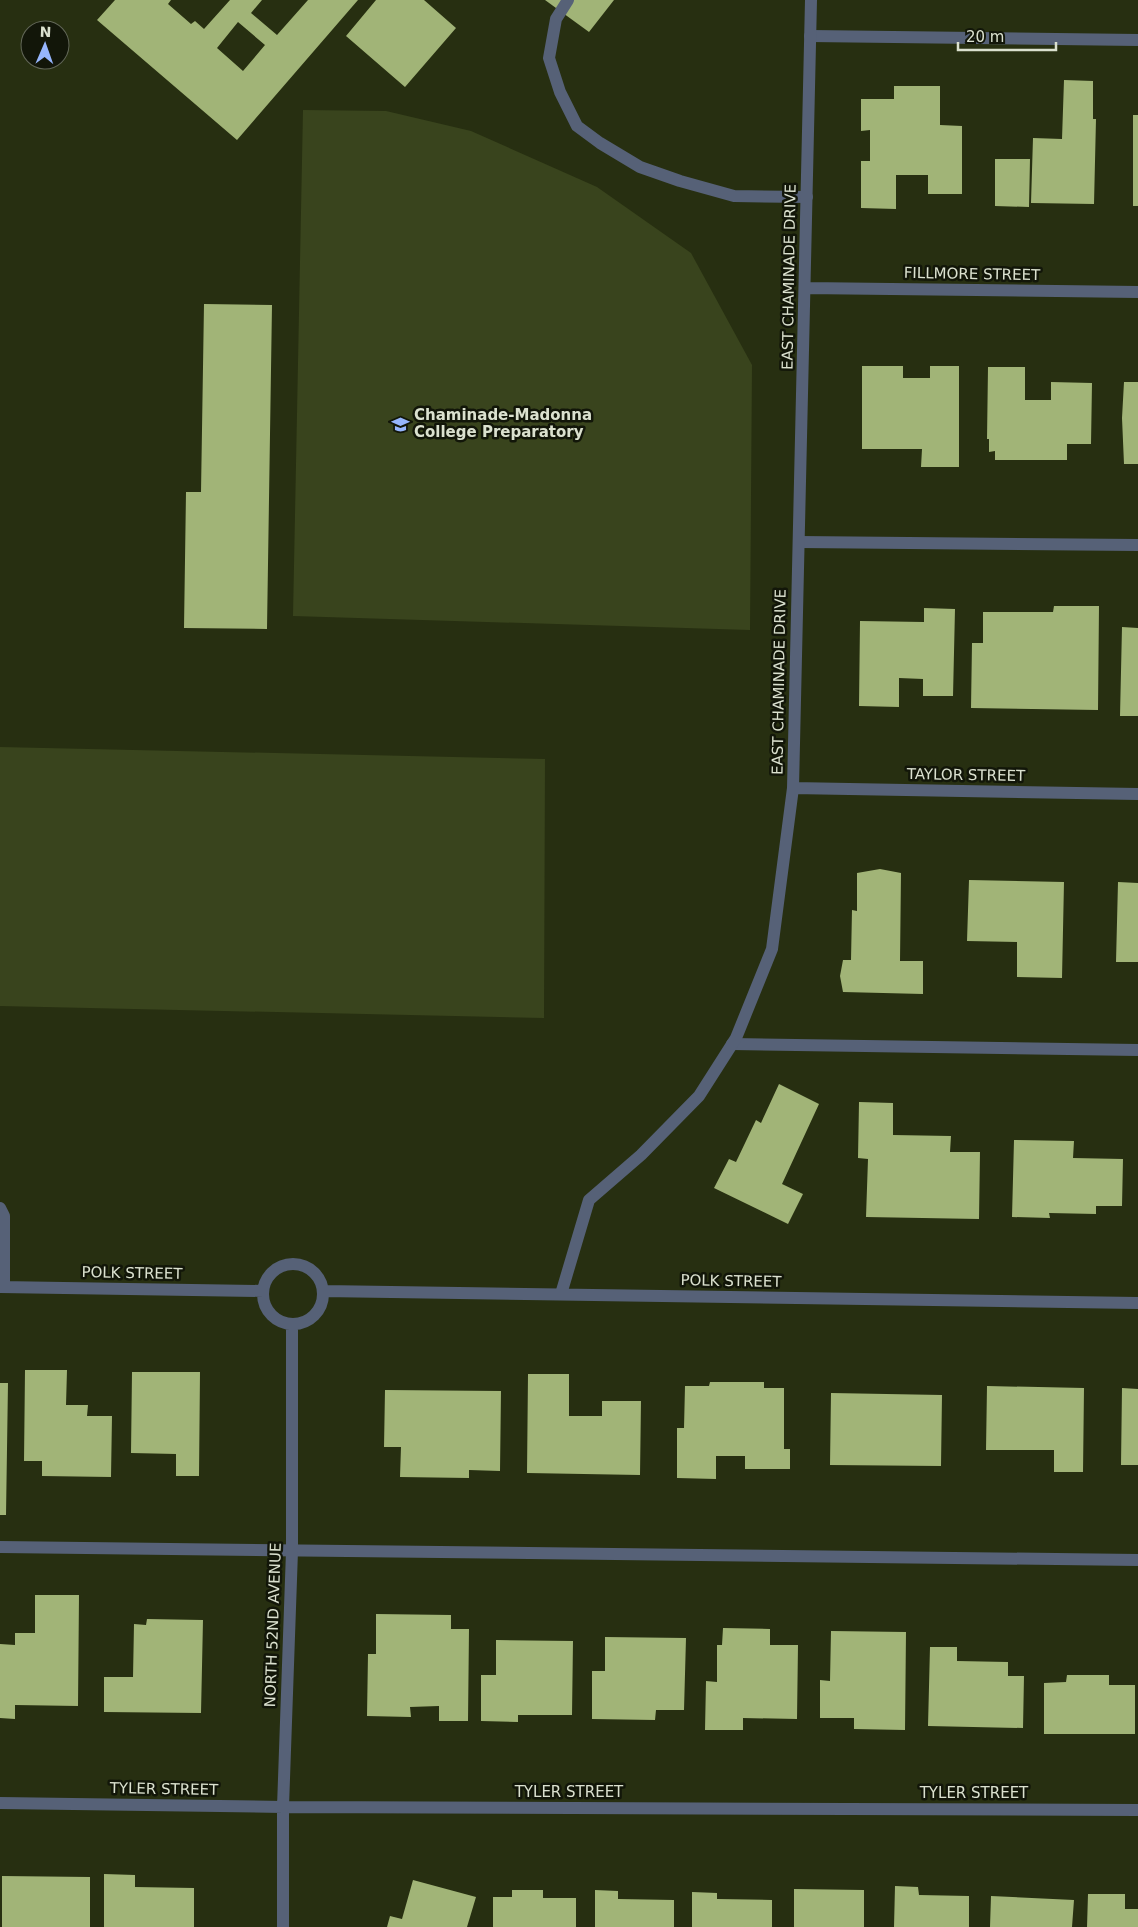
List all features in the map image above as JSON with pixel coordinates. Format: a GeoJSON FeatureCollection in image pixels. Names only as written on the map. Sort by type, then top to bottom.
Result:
{"type":"FeatureCollection","features":[{"type":"Feature","properties":{"kind":"street"},"geometry":{"type":"LineString","coordinates":[[568,0],[556,19],[549,58],[560,92],[577,126],[600,143],[640,167],[680,181],[734,196],[807,198]]}},
{"type":"Feature","properties":{"kind":"street","name":"EAST CHAMINADE DRIVE"},"geometry":{"type":"LineString","coordinates":[[561,1294],[589,1200],[641,1155],[699,1096],[732,1044],[772,949],[793,788],[806,288],[811,0]]}},
{"type":"Feature","properties":{"kind":"street"},"geometry":{"type":"LineString","coordinates":[[810,36],[1138,40]]}},
{"type":"Feature","properties":{"kind":"street","name":"FILLMORE STREET"},"geometry":{"type":"LineString","coordinates":[[806,288],[1138,292]]}},
{"type":"Feature","properties":{"kind":"street"},"geometry":{"type":"LineString","coordinates":[[799,542],[1138,546]]}},
{"type":"Feature","properties":{"kind":"street","name":"TAYLOR STREET"},"geometry":{"type":"LineString","coordinates":[[793,788],[1138,794]]}},
{"type":"Feature","properties":{"kind":"street"},"geometry":{"type":"LineString","coordinates":[[732,1044],[1138,1050]]}},
{"type":"Feature","properties":{"kind":"street"},"geometry":{"type":"LineString","coordinates":[[0,1208],[4,1216],[2,1287]]}},
{"type":"Feature","properties":{"kind":"street"},"geometry":{"type":"LineString","coordinates":[[300,1264],[309,1269],[317,1275],[323,1291],[322,1305],[316,1314],[299,1324],[292,1325],[279,1322],[265,1308],[263,1291],[266,1280],[280,1266],[300,1264]]}},
{"type":"Feature","properties":{"kind":"street","name":"POLK STREET"},"geometry":{"type":"LineString","coordinates":[[2,1287],[263,1291]]}},
{"type":"Feature","properties":{"kind":"street","name":"POLK STREET"},"geometry":{"type":"LineString","coordinates":[[323,1291],[1138,1303]]}},
{"type":"Feature","properties":{"kind":"street","name":"NORTH 52ND AVENUE"},"geometry":{"type":"LineString","coordinates":[[284,1927],[283,1807],[292,1551],[292,1325]]}},
{"type":"Feature","properties":{"kind":"street"},"geometry":{"type":"LineString","coordinates":[[0,1547],[1138,1560]]}},
{"type":"Feature","properties":{"kind":"street","name":"TYLER STREET"},"geometry":{"type":"LineString","coordinates":[[0,1803],[283,1807],[1138,1810]]}},
{"type":"Feature","properties":{"kind":"green space"},"geometry":{"type":"Polygon","coordinates":[[[303,110],[386,111],[471,131],[597,187],[691,253],[752,365],[750,630],[293,616],[303,110]]]}},
{"type":"Feature","properties":{"kind":"green space"},"geometry":{"type":"Polygon","coordinates":[[[0,747],[545,759],[544,1018],[0,1006],[0,747]]]}},
{"type":"Feature","properties":{"kind":"building"},"geometry":{"type":"Polygon","coordinates":[[[115,0],[171,0],[168,4],[191,24],[195,21],[204,29],[230,0],[262,0],[251,13],[277,35],[308,0],[358,0],[237,140],[97,20],[115,0]],[[238,22],[217,48],[243,71],[265,45],[238,22]]]}},
{"type":"Feature","properties":{"kind":"building"},"geometry":{"type":"Polygon","coordinates":[[[376,0],[424,0],[456,28],[405,87],[346,36],[376,0]]]}},
{"type":"Feature","properties":{"kind":"building"},"geometry":{"type":"Polygon","coordinates":[[[545,0],[614,0],[589,32],[545,0]]]}},
{"type":"Feature","properties":{"kind":"building"},"geometry":{"type":"Polygon","coordinates":[[[1064,80],[1093,81],[1093,119],[1096,119],[1094,204],[1031,203],[1033,138],[1062,139],[1064,80]]]}},
{"type":"Feature","properties":{"kind":"building"},"geometry":{"type":"Polygon","coordinates":[[[894,86],[940,86],[940,125],[962,126],[962,194],[928,194],[928,175],[896,175],[896,209],[861,208],[861,161],[870,161],[870,130],[861,131],[861,99],[894,99],[894,86]]]}},
{"type":"Feature","properties":{"kind":"building"},"geometry":{"type":"Polygon","coordinates":[[[1133,115],[1138,115],[1138,206],[1133,206],[1133,115]]]}},
{"type":"Feature","properties":{"kind":"building"},"geometry":{"type":"Polygon","coordinates":[[[995,159],[1030,159],[1029,207],[995,206],[995,159]]]}},
{"type":"Feature","properties":{"kind":"building"},"geometry":{"type":"Polygon","coordinates":[[[204,304],[272,305],[267,629],[184,628],[186,492],[201,492],[204,304]]]}},
{"type":"Feature","properties":{"kind":"building"},"geometry":{"type":"Polygon","coordinates":[[[862,366],[903,366],[903,378],[930,378],[930,366],[959,366],[959,467],[921,467],[922,449],[862,449],[862,366]]]}},
{"type":"Feature","properties":{"kind":"building"},"geometry":{"type":"Polygon","coordinates":[[[988,367],[1025,367],[1025,400],[1051,400],[1051,382],[1092,383],[1091,444],[1067,444],[1067,460],[995,460],[995,451],[989,452],[989,439],[987,439],[988,367]]]}},
{"type":"Feature","properties":{"kind":"building"},"geometry":{"type":"Polygon","coordinates":[[[1124,382],[1138,382],[1138,464],[1124,464],[1122,418],[1124,382]]]}},
{"type":"Feature","properties":{"kind":"building"},"geometry":{"type":"Polygon","coordinates":[[[1054,606],[1099,606],[1098,710],[971,708],[972,643],[983,643],[983,612],[1053,612],[1054,606]]]}},
{"type":"Feature","properties":{"kind":"building"},"geometry":{"type":"Polygon","coordinates":[[[924,608],[955,609],[953,696],[923,696],[923,679],[899,678],[899,707],[859,706],[860,621],[924,622],[924,608]]]}},
{"type":"Feature","properties":{"kind":"building"},"geometry":{"type":"Polygon","coordinates":[[[1122,627],[1138,628],[1138,716],[1120,716],[1122,627]]]}},
{"type":"Feature","properties":{"kind":"building"},"geometry":{"type":"Polygon","coordinates":[[[880,869],[901,873],[900,961],[923,961],[923,994],[843,992],[840,976],[843,960],[851,960],[852,910],[857,911],[857,873],[880,869]]]}},
{"type":"Feature","properties":{"kind":"building"},"geometry":{"type":"Polygon","coordinates":[[[969,880],[1064,882],[1062,978],[1017,977],[1017,942],[967,941],[969,880]]]}},
{"type":"Feature","properties":{"kind":"building"},"geometry":{"type":"Polygon","coordinates":[[[1118,882],[1138,883],[1138,962],[1116,962],[1118,882]]]}},
{"type":"Feature","properties":{"kind":"building"},"geometry":{"type":"Polygon","coordinates":[[[779,1084],[819,1104],[782,1184],[803,1194],[788,1224],[714,1188],[729,1159],[736,1162],[756,1120],[761,1123],[779,1084]]]}},
{"type":"Feature","properties":{"kind":"building"},"geometry":{"type":"Polygon","coordinates":[[[859,1102],[893,1103],[893,1135],[951,1136],[950,1152],[980,1152],[979,1219],[866,1217],[868,1159],[858,1158],[859,1102]]]}},
{"type":"Feature","properties":{"kind":"building"},"geometry":{"type":"Polygon","coordinates":[[[1014,1140],[1074,1141],[1073,1158],[1123,1159],[1122,1206],[1096,1206],[1096,1214],[1049,1213],[1050,1218],[1012,1217],[1014,1140]]]}},
{"type":"Feature","properties":{"kind":"building"},"geometry":{"type":"Polygon","coordinates":[[[25,1370],[67,1370],[66,1405],[88,1405],[87,1416],[112,1416],[111,1477],[42,1476],[42,1461],[24,1461],[25,1370]]]}},
{"type":"Feature","properties":{"kind":"building"},"geometry":{"type":"Polygon","coordinates":[[[132,1372],[200,1372],[199,1476],[176,1476],[176,1454],[131,1453],[132,1372]]]}},
{"type":"Feature","properties":{"kind":"building"},"geometry":{"type":"Polygon","coordinates":[[[528,1374],[569,1374],[569,1416],[602,1416],[602,1401],[641,1401],[640,1475],[527,1473],[528,1374]]]}},
{"type":"Feature","properties":{"kind":"building"},"geometry":{"type":"Polygon","coordinates":[[[710,1382],[764,1382],[764,1388],[784,1388],[784,1449],[790,1449],[790,1469],[745,1469],[745,1456],[716,1456],[716,1479],[677,1478],[677,1428],[684,1428],[685,1386],[709,1386],[710,1382]]]}},
{"type":"Feature","properties":{"kind":"building"},"geometry":{"type":"Polygon","coordinates":[[[0,1383],[8,1383],[6,1515],[0,1515],[0,1383]]]}},
{"type":"Feature","properties":{"kind":"building"},"geometry":{"type":"Polygon","coordinates":[[[987,1386],[1084,1388],[1083,1472],[1054,1472],[1054,1450],[986,1450],[987,1386]]]}},
{"type":"Feature","properties":{"kind":"building"},"geometry":{"type":"Polygon","coordinates":[[[1122,1388],[1138,1389],[1138,1465],[1121,1465],[1122,1388]]]}},
{"type":"Feature","properties":{"kind":"building"},"geometry":{"type":"Polygon","coordinates":[[[385,1390],[501,1391],[500,1471],[469,1470],[469,1478],[400,1477],[401,1447],[384,1447],[385,1390]]]}},
{"type":"Feature","properties":{"kind":"building"},"geometry":{"type":"Polygon","coordinates":[[[831,1393],[942,1395],[941,1466],[830,1465],[831,1393]]]}},
{"type":"Feature","properties":{"kind":"building"},"geometry":{"type":"Polygon","coordinates":[[[35,1595],[79,1595],[78,1706],[15,1705],[15,1719],[0,1718],[0,1644],[15,1645],[15,1633],[35,1633],[35,1595]]]}},
{"type":"Feature","properties":{"kind":"building"},"geometry":{"type":"Polygon","coordinates":[[[376,1614],[451,1615],[451,1629],[469,1629],[468,1721],[439,1721],[439,1706],[410,1707],[411,1717],[367,1716],[368,1654],[376,1654],[376,1614]]]}},
{"type":"Feature","properties":{"kind":"building"},"geometry":{"type":"Polygon","coordinates":[[[147,1619],[203,1620],[201,1713],[104,1712],[104,1677],[133,1677],[134,1624],[146,1625],[147,1619]]]}},
{"type":"Feature","properties":{"kind":"building"},"geometry":{"type":"Polygon","coordinates":[[[723,1628],[770,1629],[770,1645],[798,1645],[797,1719],[743,1718],[743,1730],[705,1730],[706,1681],[717,1682],[717,1645],[722,1645],[723,1628]]]}},
{"type":"Feature","properties":{"kind":"building"},"geometry":{"type":"Polygon","coordinates":[[[831,1631],[906,1632],[905,1730],[854,1729],[854,1718],[820,1718],[820,1680],[830,1681],[831,1631]]]}},
{"type":"Feature","properties":{"kind":"building"},"geometry":{"type":"Polygon","coordinates":[[[605,1637],[686,1638],[684,1710],[656,1710],[655,1720],[592,1719],[592,1671],[605,1671],[605,1637]]]}},
{"type":"Feature","properties":{"kind":"building"},"geometry":{"type":"Polygon","coordinates":[[[496,1640],[573,1641],[572,1715],[518,1715],[518,1722],[481,1721],[481,1675],[496,1675],[496,1640]]]}},
{"type":"Feature","properties":{"kind":"building"},"geometry":{"type":"Polygon","coordinates":[[[930,1647],[957,1647],[957,1661],[1008,1662],[1008,1676],[1024,1676],[1023,1728],[928,1726],[930,1647]]]}},
{"type":"Feature","properties":{"kind":"building"},"geometry":{"type":"Polygon","coordinates":[[[1067,1675],[1109,1675],[1109,1685],[1135,1685],[1135,1734],[1044,1734],[1044,1683],[1066,1682],[1067,1675]]]}},
{"type":"Feature","properties":{"kind":"building"},"geometry":{"type":"Polygon","coordinates":[[[104,1874],[135,1875],[135,1887],[194,1888],[194,1927],[104,1927],[104,1874]]]}},
{"type":"Feature","properties":{"kind":"building"},"geometry":{"type":"Polygon","coordinates":[[[2,1876],[90,1877],[90,1927],[2,1927],[2,1876]]]}},
{"type":"Feature","properties":{"kind":"building"},"geometry":{"type":"Polygon","coordinates":[[[413,1880],[476,1897],[467,1927],[387,1927],[390,1916],[402,1919],[413,1880]]]}},
{"type":"Feature","properties":{"kind":"building"},"geometry":{"type":"Polygon","coordinates":[[[895,1886],[918,1887],[919,1895],[969,1896],[969,1927],[894,1927],[895,1886]]]}},
{"type":"Feature","properties":{"kind":"building"},"geometry":{"type":"Polygon","coordinates":[[[794,1889],[864,1890],[864,1927],[794,1927],[794,1889]]]}},
{"type":"Feature","properties":{"kind":"building"},"geometry":{"type":"Polygon","coordinates":[[[512,1890],[543,1890],[543,1898],[576,1898],[576,1927],[493,1927],[493,1897],[512,1897],[512,1890]]]}},
{"type":"Feature","properties":{"kind":"building"},"geometry":{"type":"Polygon","coordinates":[[[595,1890],[618,1891],[618,1899],[674,1900],[674,1927],[595,1927],[595,1890]]]}},
{"type":"Feature","properties":{"kind":"building"},"geometry":{"type":"Polygon","coordinates":[[[692,1892],[717,1893],[717,1899],[772,1900],[772,1927],[692,1927],[692,1892]]]}},
{"type":"Feature","properties":{"kind":"building"},"geometry":{"type":"Polygon","coordinates":[[[1088,1894],[1125,1894],[1125,1909],[1138,1909],[1138,1927],[1087,1927],[1088,1894]]]}},
{"type":"Feature","properties":{"kind":"building"},"geometry":{"type":"Polygon","coordinates":[[[991,1896],[1074,1900],[1072,1927],[990,1927],[991,1896]]]}},
{"type":"Feature","properties":{"kind":"place","name":"Chaminade-Madonna College Preparatory"},"geometry":{"type":"Point","coordinates":[400,424]}}]}
